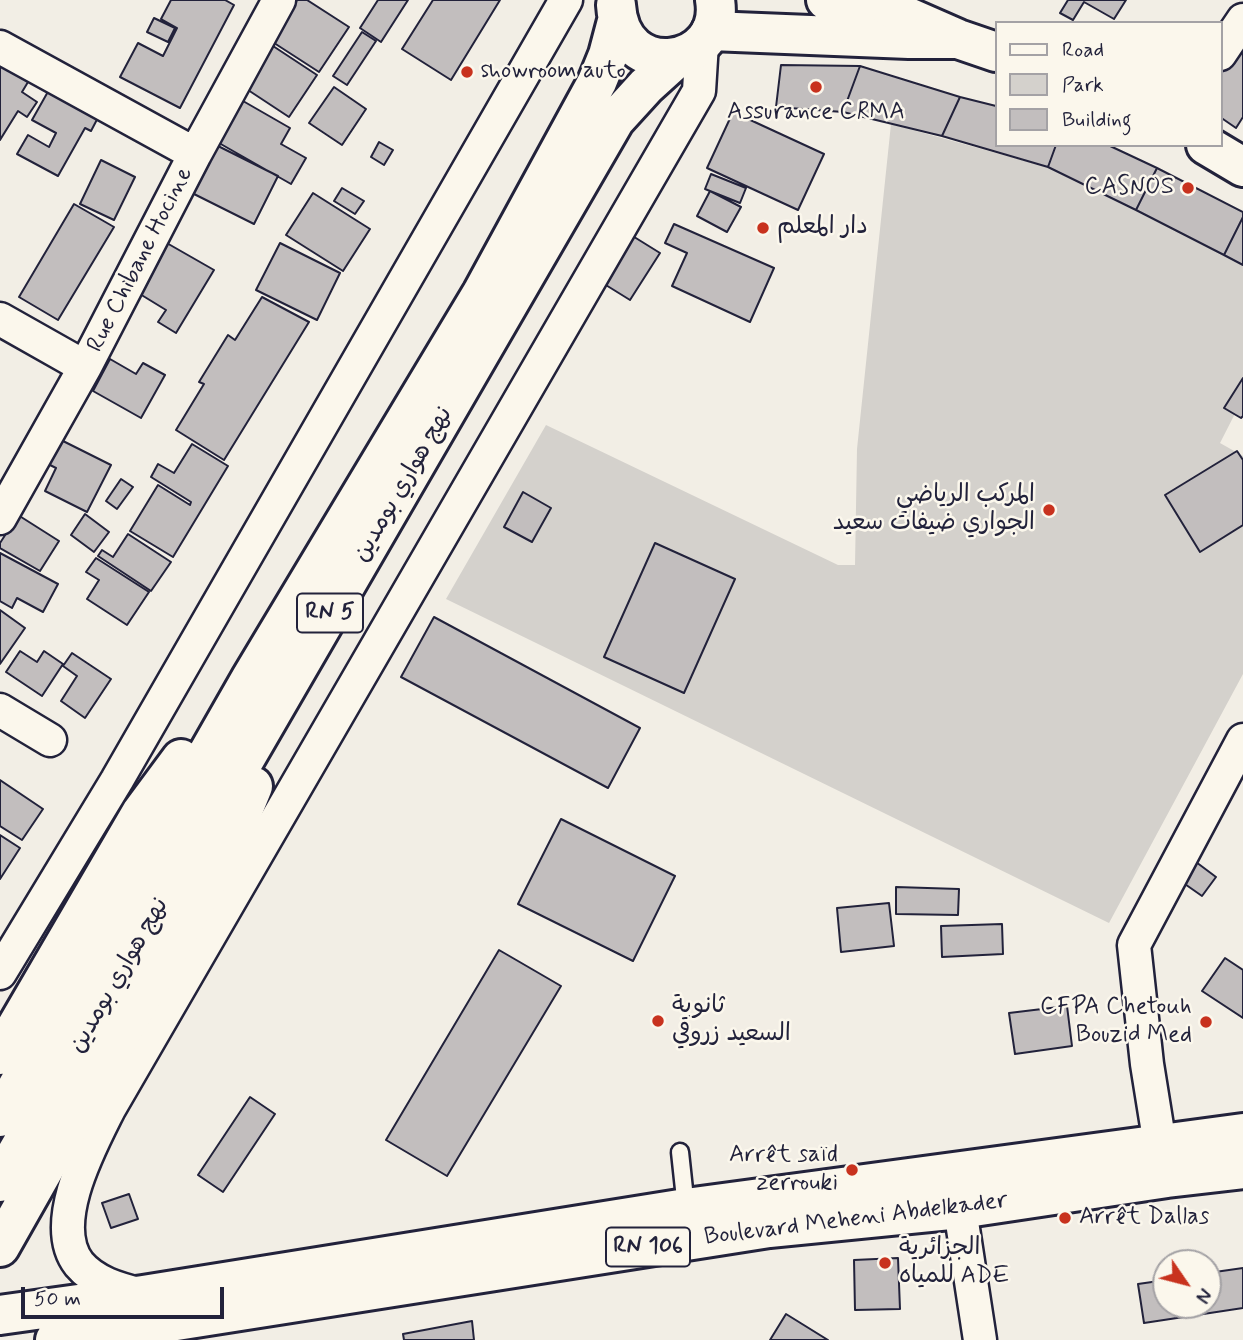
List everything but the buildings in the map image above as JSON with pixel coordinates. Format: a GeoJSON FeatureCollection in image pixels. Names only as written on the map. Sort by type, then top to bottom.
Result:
{"type":"FeatureCollection","features":[{"type":"Feature","properties":{"kind":"main road"},"geometry":{"type":"LineString","coordinates":[[826,0],[889,6],[958,39],[995,52]]}},
{"type":"Feature","properties":{"kind":"main road"},"geometry":{"type":"LineString","coordinates":[[617,11],[623,36],[647,55],[663,59],[701,33],[958,39]]}},
{"type":"Feature","properties":{"kind":"main road","name":"نهج هواري بومدين"},"geometry":{"type":"LineString","coordinates":[[0,1182],[266,687],[597,82],[608,55],[617,11]]}},
{"type":"Feature","properties":{"kind":"main road","name":"نهج هواري بومدين"},"geometry":{"type":"LineString","coordinates":[[0,1117],[615,120],[701,33]]}},
{"type":"Feature","properties":{"kind":"main road"},"geometry":{"type":"LineString","coordinates":[[1209,147],[1243,167]]}},
{"type":"Feature","properties":{"kind":"main road"},"geometry":{"type":"LineString","coordinates":[[0,1055],[141,813],[177,763],[266,687]]}},
{"type":"Feature","properties":{"kind":"main road"},"geometry":{"type":"LineString","coordinates":[[0,1247],[231,840],[252,788],[266,687]]}},
{"type":"Feature","properties":{"kind":"main road","name":"Boulevard Meheni Abdelkader"},"geometry":{"type":"LineString","coordinates":[[0,1315],[143,1295],[686,1208],[1243,1133]]}},
{"type":"Feature","properties":{"kind":"main road","name":"Boulevard Meheni Abdelkader"},"geometry":{"type":"LineString","coordinates":[[55,1340],[769,1228],[960,1209],[1243,1169]]}},
{"type":"Feature","properties":{"kind":"street","name":"Rue Chibane Hocine"},"geometry":{"type":"LineString","coordinates":[[0,518],[85,367],[195,154],[279,0]]}},
{"type":"Feature","properties":{"kind":"street"},"geometry":{"type":"LineString","coordinates":[[0,973],[131,757],[566,0]]}},
{"type":"Feature","properties":{"kind":"street"},"geometry":{"type":"LineString","coordinates":[[1222,51],[1243,20]]}},
{"type":"Feature","properties":{"kind":"street"},"geometry":{"type":"LineString","coordinates":[[143,1295],[96,1278],[78,1262],[71,1247],[71,1204],[96,1135],[699,91],[701,33]]}},
{"type":"Feature","properties":{"kind":"street"},"geometry":{"type":"LineString","coordinates":[[0,47],[195,154]]}},
{"type":"Feature","properties":{"kind":"street"},"geometry":{"type":"LineString","coordinates":[[0,319],[85,367]]}},
{"type":"Feature","properties":{"kind":"street"},"geometry":{"type":"LineString","coordinates":[[0,710],[50,740]]}},
{"type":"Feature","properties":{"kind":"street"},"geometry":{"type":"LineString","coordinates":[[1160,1145],[1147,1064],[1134,944],[1235,773],[1243,740]]}},
{"type":"Feature","properties":{"kind":"street"},"geometry":{"type":"LineString","coordinates":[[960,1172],[960,1209],[980,1340]]}},
{"type":"Feature","properties":{"kind":"lane"},"geometry":{"type":"LineString","coordinates":[[680,1152],[686,1208],[769,1228]]}},
{"type":"Feature","properties":{"kind":"green space","name":"المركب الرياضي الجواري ضيفات سعيد"},"geometry":{"type":"Polygon","coordinates":[[[891,124],[1058,170],[1243,265],[1243,398],[1220,443],[1243,456],[1243,674],[1109,923],[446,599],[546,425],[838,565],[855,565],[857,449],[891,124]]]}},
{"type":"Feature","properties":{"kind":"place","name":"showroom auto"},"geometry":{"type":"Point","coordinates":[467,72]}},
{"type":"Feature","properties":{"kind":"place","name":"Assurance CRMA"},"geometry":{"type":"Point","coordinates":[816,87]}},
{"type":"Feature","properties":{"kind":"place","name":"CASNOS"},"geometry":{"type":"Point","coordinates":[1188,188]}},
{"type":"Feature","properties":{"kind":"place","name":"دار المعلم"},"geometry":{"type":"Point","coordinates":[763,228]}},
{"type":"Feature","properties":{"kind":"place","name":"المركب الرياضي الجواري ضيفات سعيد"},"geometry":{"type":"Point","coordinates":[1049,510]}},
{"type":"Feature","properties":{"kind":"place","name":"ثانوية السعيد زروقي"},"geometry":{"type":"Point","coordinates":[658,1021]}},
{"type":"Feature","properties":{"kind":"place","name":"CFPA Chetouh Bouzid Med"},"geometry":{"type":"Point","coordinates":[1206,1022]}},
{"type":"Feature","properties":{"kind":"place","name":"Arrêt saïd zerrouki"},"geometry":{"type":"Point","coordinates":[852,1170]}},
{"type":"Feature","properties":{"kind":"place","name":"Arrêt Dallas"},"geometry":{"type":"Point","coordinates":[1065,1218]}},
{"type":"Feature","properties":{"kind":"place","name":"الجزائرية للمياه ADE"},"geometry":{"type":"Point","coordinates":[885,1263]}}]}
